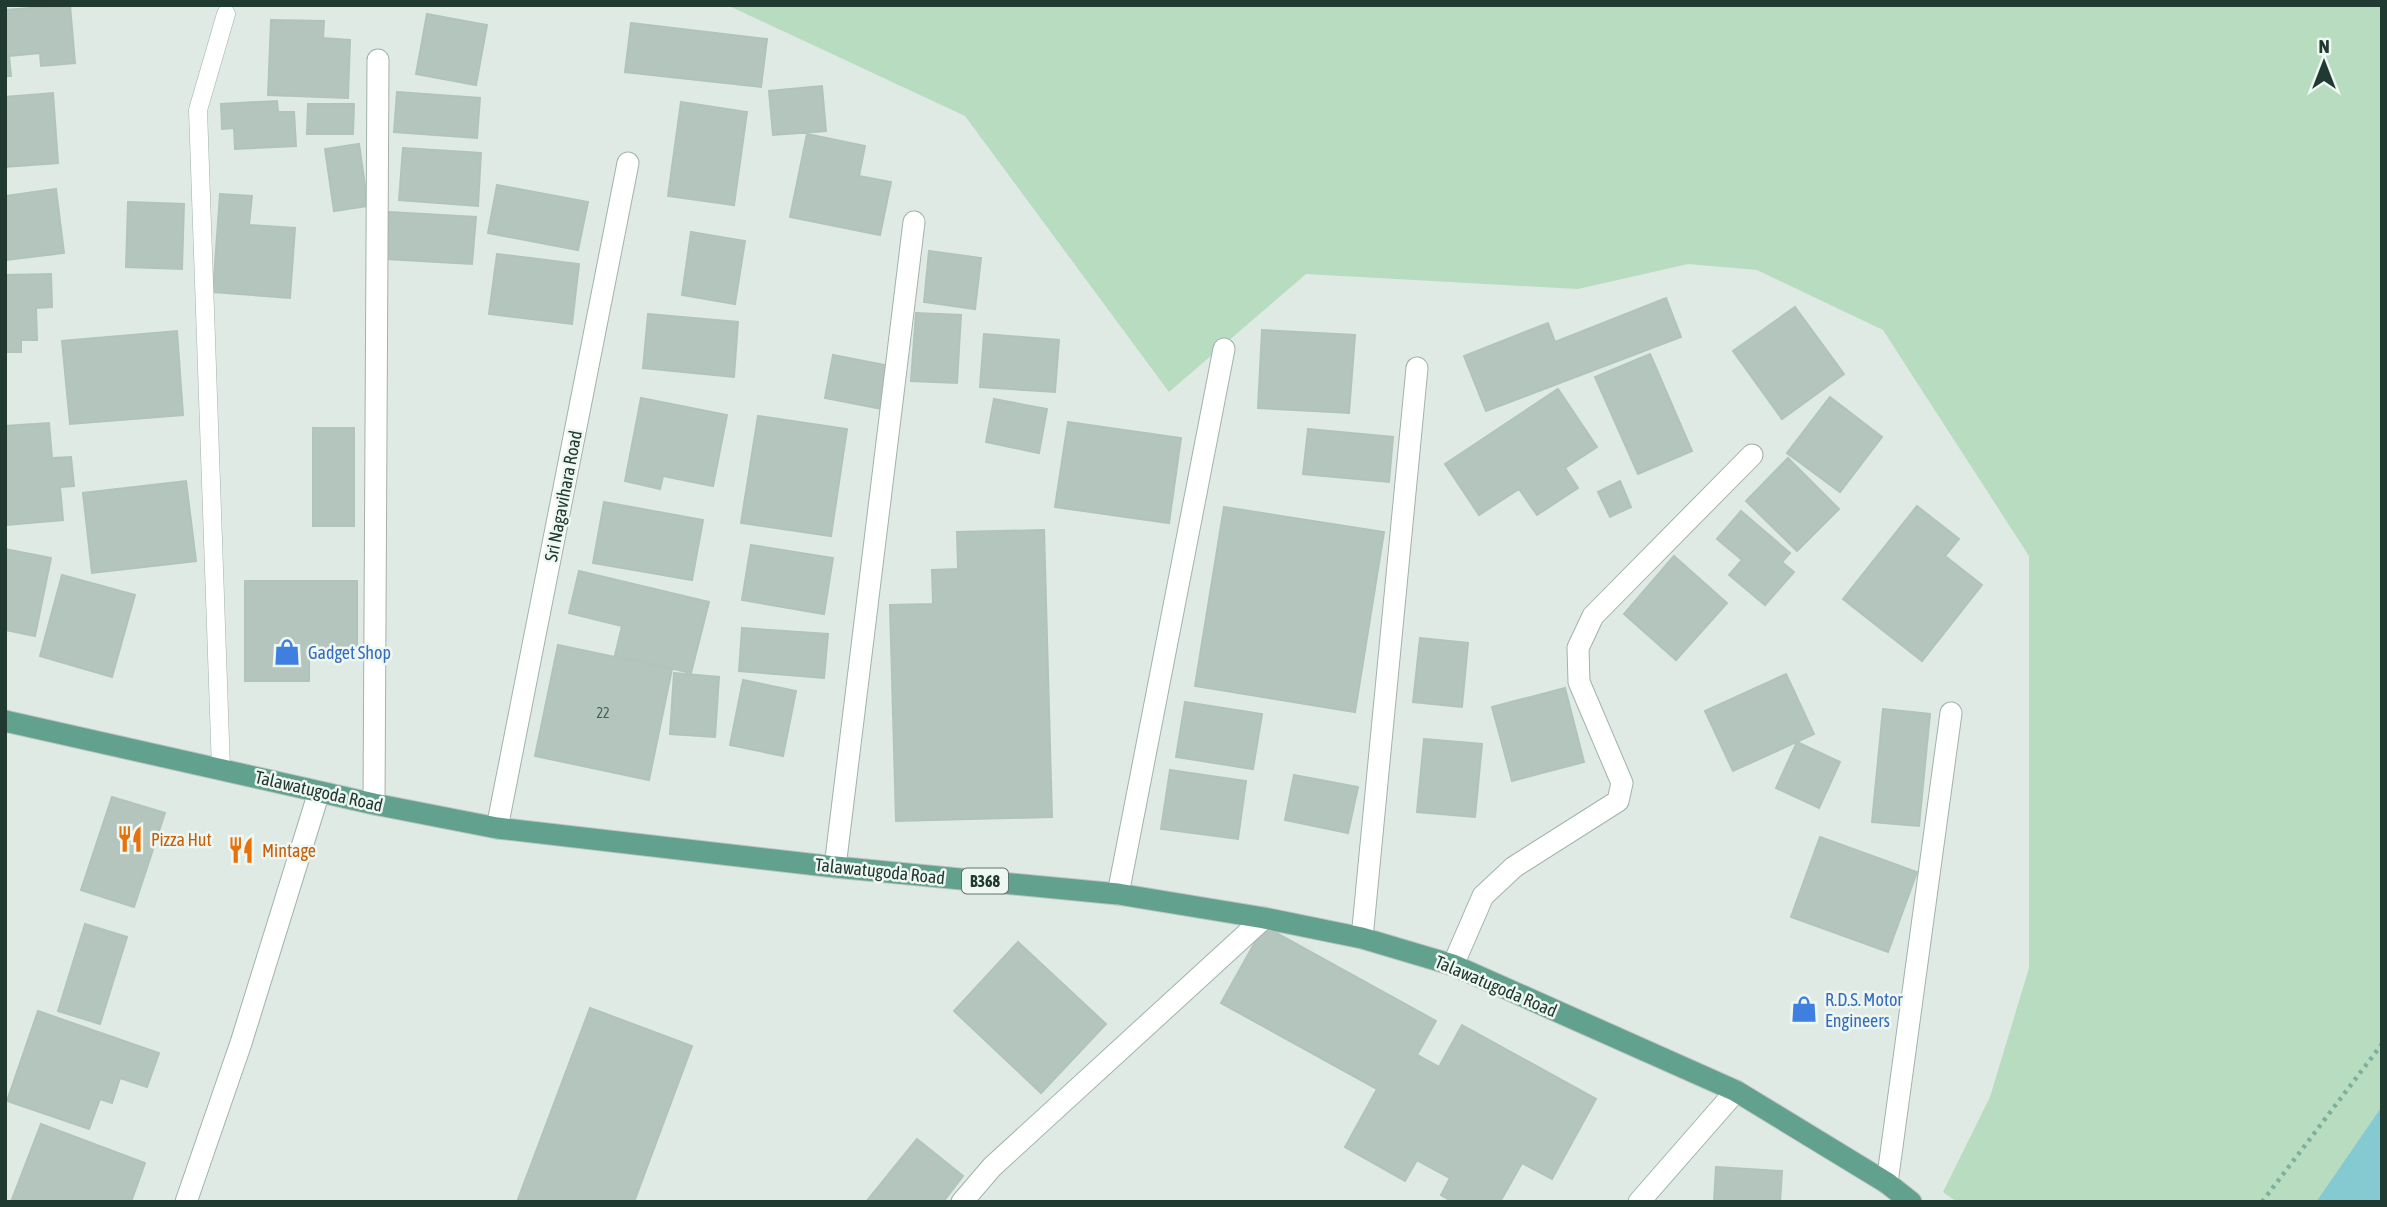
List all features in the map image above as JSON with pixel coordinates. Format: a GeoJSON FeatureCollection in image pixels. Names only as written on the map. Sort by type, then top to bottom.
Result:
{"type":"FeatureCollection","features":[{"type":"Feature","properties":{"kind":"main road","name":"Talawatugoda Road"},"geometry":{"type":"LineString","coordinates":[[5,721],[374,804],[497,828],[835,867],[1118,894],[1264,918],[1362,938],[1453,965],[1736,1091],[1887,1183],[1911,1202]]}},
{"type":"Feature","properties":{"kind":"street"},"geometry":{"type":"LineString","coordinates":[[374,804],[378,60]]}},
{"type":"Feature","properties":{"kind":"street","name":"Sri Nagavihara Road"},"geometry":{"type":"LineString","coordinates":[[497,828],[628,163]]}},
{"type":"Feature","properties":{"kind":"street"},"geometry":{"type":"LineString","coordinates":[[835,867],[914,222]]}},
{"type":"Feature","properties":{"kind":"street"},"geometry":{"type":"LineString","coordinates":[[1118,894],[1224,349]]}},
{"type":"Feature","properties":{"kind":"street"},"geometry":{"type":"LineString","coordinates":[[1362,938],[1417,368]]}},
{"type":"Feature","properties":{"kind":"street"},"geometry":{"type":"LineString","coordinates":[[1453,965],[1482,895],[1514,867],[1618,802],[1622,783],[1579,682],[1578,648],[1593,616],[1752,455]]}},
{"type":"Feature","properties":{"kind":"street"},"geometry":{"type":"LineString","coordinates":[[1887,1183],[1951,713]]}},
{"type":"Feature","properties":{"kind":"street"},"geometry":{"type":"LineString","coordinates":[[186,1202],[241,1042],[319,792]]}},
{"type":"Feature","properties":{"kind":"street"},"geometry":{"type":"LineString","coordinates":[[962,1202],[992,1167],[1264,918]]}},
{"type":"Feature","properties":{"kind":"street"},"geometry":{"type":"LineString","coordinates":[[1639,1202],[1736,1091]]}},
{"type":"Feature","properties":{"kind":"lane"},"geometry":{"type":"LineString","coordinates":[[221,769],[198,110],[226,13]]}},
{"type":"Feature","properties":{"kind":"path"},"geometry":{"type":"LineString","coordinates":[[2262,1202],[2382,1044]]}},
{"type":"Feature","properties":{"kind":"green space"},"geometry":{"type":"Polygon","coordinates":[[[727,5],[2382,5],[2382,1106],[2316,1202],[1957,1202],[1943,1192],[1990,1097],[2029,968],[2029,556],[1883,330],[1757,270],[1688,264],[1578,289],[1306,274],[1169,392],[965,116],[727,5]]]}},
{"type":"Feature","properties":{"kind":"water"},"geometry":{"type":"Polygon","coordinates":[[[2382,1106],[2382,1202],[2316,1202],[2382,1106]]]}},
{"type":"Feature","properties":{"kind":"building"},"geometry":{"type":"Polygon","coordinates":[[[70,5],[75,63],[41,66],[40,53],[9,56],[11,76],[5,76],[5,10],[70,5]]]}},
{"type":"Feature","properties":{"kind":"building"},"geometry":{"type":"Polygon","coordinates":[[[427,14],[487,25],[476,85],[416,74],[427,14]]]}},
{"type":"Feature","properties":{"kind":"building"},"geometry":{"type":"Polygon","coordinates":[[[271,20],[324,21],[323,38],[350,40],[348,98],[268,95],[271,20]]]}},
{"type":"Feature","properties":{"kind":"building"},"geometry":{"type":"Polygon","coordinates":[[[631,23],[767,39],[761,87],[625,72],[631,23]]]}},
{"type":"Feature","properties":{"kind":"building"},"geometry":{"type":"Polygon","coordinates":[[[822,86],[826,131],[773,135],[769,91],[822,86]]]}},
{"type":"Feature","properties":{"kind":"building"},"geometry":{"type":"Polygon","coordinates":[[[397,92],[480,98],[477,138],[394,132],[397,92]]]}},
{"type":"Feature","properties":{"kind":"building"},"geometry":{"type":"Polygon","coordinates":[[[53,93],[58,163],[5,167],[5,97],[53,93]]]}},
{"type":"Feature","properties":{"kind":"building"},"geometry":{"type":"Polygon","coordinates":[[[277,101],[278,112],[294,112],[296,146],[235,149],[234,128],[222,129],[221,104],[277,101]]]}},
{"type":"Feature","properties":{"kind":"building"},"geometry":{"type":"Polygon","coordinates":[[[681,102],[747,112],[734,205],[668,196],[681,102]]]}},
{"type":"Feature","properties":{"kind":"building"},"geometry":{"type":"Polygon","coordinates":[[[308,104],[354,104],[353,134],[307,134],[308,104]]]}},
{"type":"Feature","properties":{"kind":"building"},"geometry":{"type":"Polygon","coordinates":[[[807,134],[865,146],[859,176],[891,182],[880,235],[790,217],[807,134]]]}},
{"type":"Feature","properties":{"kind":"building"},"geometry":{"type":"Polygon","coordinates":[[[359,144],[368,206],[334,211],[325,149],[359,144]]]}},
{"type":"Feature","properties":{"kind":"building"},"geometry":{"type":"Polygon","coordinates":[[[403,148],[481,153],[478,206],[399,200],[403,148]]]}},
{"type":"Feature","properties":{"kind":"building"},"geometry":{"type":"Polygon","coordinates":[[[497,185],[588,202],[578,250],[488,233],[497,185]]]}},
{"type":"Feature","properties":{"kind":"building"},"geometry":{"type":"Polygon","coordinates":[[[56,189],[64,253],[5,260],[5,196],[56,189]]]}},
{"type":"Feature","properties":{"kind":"building"},"geometry":{"type":"Polygon","coordinates":[[[220,194],[252,196],[249,225],[295,228],[290,298],[213,292],[220,194]]]}},
{"type":"Feature","properties":{"kind":"building"},"geometry":{"type":"Polygon","coordinates":[[[128,202],[184,204],[182,269],[126,267],[128,202]]]}},
{"type":"Feature","properties":{"kind":"building"},"geometry":{"type":"Polygon","coordinates":[[[389,212],[476,217],[472,264],[386,259],[389,212]]]}},
{"type":"Feature","properties":{"kind":"building"},"geometry":{"type":"Polygon","coordinates":[[[691,232],[745,241],[735,304],[682,295],[691,232]]]}},
{"type":"Feature","properties":{"kind":"building"},"geometry":{"type":"Polygon","coordinates":[[[929,251],[981,258],[975,309],[924,302],[929,251]]]}},
{"type":"Feature","properties":{"kind":"building"},"geometry":{"type":"Polygon","coordinates":[[[497,254],[579,264],[572,324],[489,314],[497,254]]]}},
{"type":"Feature","properties":{"kind":"building"},"geometry":{"type":"Polygon","coordinates":[[[51,274],[52,307],[36,308],[37,340],[21,340],[21,352],[5,352],[5,275],[51,274]]]}},
{"type":"Feature","properties":{"kind":"building"},"geometry":{"type":"Polygon","coordinates":[[[1666,298],[1681,337],[1486,411],[1464,356],[1548,323],[1555,342],[1666,298]]]}},
{"type":"Feature","properties":{"kind":"building"},"geometry":{"type":"Polygon","coordinates":[[[1795,307],[1844,374],[1782,419],[1733,351],[1795,307]]]}},
{"type":"Feature","properties":{"kind":"building"},"geometry":{"type":"Polygon","coordinates":[[[916,313],[961,315],[957,383],[911,381],[916,313]]]}},
{"type":"Feature","properties":{"kind":"building"},"geometry":{"type":"Polygon","coordinates":[[[648,314],[738,322],[734,377],[643,368],[648,314]]]}},
{"type":"Feature","properties":{"kind":"building"},"geometry":{"type":"Polygon","coordinates":[[[1262,330],[1355,335],[1349,413],[1258,408],[1262,330]]]}},
{"type":"Feature","properties":{"kind":"building"},"geometry":{"type":"Polygon","coordinates":[[[177,331],[183,415],[70,424],[62,341],[177,331]]]}},
{"type":"Feature","properties":{"kind":"building"},"geometry":{"type":"Polygon","coordinates":[[[984,334],[1059,340],[1055,392],[980,387],[984,334]]]}},
{"type":"Feature","properties":{"kind":"building"},"geometry":{"type":"Polygon","coordinates":[[[1650,354],[1692,451],[1638,474],[1595,377],[1650,354]]]}},
{"type":"Feature","properties":{"kind":"building"},"geometry":{"type":"Polygon","coordinates":[[[833,355],[890,366],[882,409],[825,398],[833,355]]]}},
{"type":"Feature","properties":{"kind":"building"},"geometry":{"type":"Polygon","coordinates":[[[1558,389],[1597,447],[1565,468],[1578,488],[1537,515],[1519,489],[1479,515],[1445,464],[1558,389]]]}},
{"type":"Feature","properties":{"kind":"building"},"geometry":{"type":"Polygon","coordinates":[[[1830,397],[1882,437],[1840,492],[1787,453],[1830,397]]]}},
{"type":"Feature","properties":{"kind":"building"},"geometry":{"type":"Polygon","coordinates":[[[641,398],[727,415],[713,486],[663,476],[660,489],[625,481],[641,398]]]}},
{"type":"Feature","properties":{"kind":"building"},"geometry":{"type":"Polygon","coordinates":[[[994,399],[1047,409],[1039,453],[986,442],[994,399]]]}},
{"type":"Feature","properties":{"kind":"building"},"geometry":{"type":"Polygon","coordinates":[[[758,416],[847,429],[831,536],[741,523],[758,416]]]}},
{"type":"Feature","properties":{"kind":"building"},"geometry":{"type":"Polygon","coordinates":[[[1068,422],[1181,438],[1169,523],[1055,507],[1068,422]]]}},
{"type":"Feature","properties":{"kind":"building"},"geometry":{"type":"Polygon","coordinates":[[[49,423],[52,458],[71,457],[74,486],[60,487],[63,520],[7,525],[5,426],[49,423]]]}},
{"type":"Feature","properties":{"kind":"building"},"geometry":{"type":"Polygon","coordinates":[[[313,428],[354,428],[354,526],[313,526],[313,428]]]}},
{"type":"Feature","properties":{"kind":"building"},"geometry":{"type":"Polygon","coordinates":[[[1308,429],[1393,437],[1389,482],[1303,474],[1308,429]]]}},
{"type":"Feature","properties":{"kind":"building"},"geometry":{"type":"Polygon","coordinates":[[[1788,458],[1839,509],[1797,551],[1746,501],[1788,458]]]}},
{"type":"Feature","properties":{"kind":"building"},"geometry":{"type":"Polygon","coordinates":[[[186,481],[196,561],[92,573],[83,493],[186,481]]]}},
{"type":"Feature","properties":{"kind":"building"},"geometry":{"type":"Polygon","coordinates":[[[1620,481],[1631,507],[1610,517],[1598,492],[1620,481]]]}},
{"type":"Feature","properties":{"kind":"building"},"geometry":{"type":"Polygon","coordinates":[[[604,502],[703,520],[692,580],[593,563],[604,502]]]}},
{"type":"Feature","properties":{"kind":"building"},"geometry":{"type":"Polygon","coordinates":[[[1917,506],[1959,539],[1945,556],[1982,585],[1922,661],[1843,599],[1917,506]]]}},
{"type":"Feature","properties":{"kind":"building"},"geometry":{"type":"Polygon","coordinates":[[[1224,507],[1384,532],[1355,712],[1195,686],[1224,507]]]}},
{"type":"Feature","properties":{"kind":"building"},"geometry":{"type":"Polygon","coordinates":[[[1741,511],[1790,553],[1782,562],[1794,572],[1765,605],[1729,575],[1742,560],[1717,539],[1741,511]]]}},
{"type":"Feature","properties":{"kind":"building"},"geometry":{"type":"Polygon","coordinates":[[[1044,530],[1052,817],[896,821],[890,605],[933,604],[932,570],[958,569],[957,532],[1044,530]]]}},
{"type":"Feature","properties":{"kind":"building"},"geometry":{"type":"Polygon","coordinates":[[[751,545],[833,558],[824,614],[742,600],[751,545]]]}},
{"type":"Feature","properties":{"kind":"building"},"geometry":{"type":"Polygon","coordinates":[[[5,549],[51,558],[35,636],[5,630],[5,549]]]}},
{"type":"Feature","properties":{"kind":"building"},"geometry":{"type":"Polygon","coordinates":[[[1674,556],[1727,603],[1676,660],[1624,614],[1674,556]]]}},
{"type":"Feature","properties":{"kind":"building"},"geometry":{"type":"Polygon","coordinates":[[[579,571],[709,602],[691,673],[615,655],[622,626],[569,613],[579,571]]]}},
{"type":"Feature","properties":{"kind":"building"},"geometry":{"type":"Polygon","coordinates":[[[62,575],[135,595],[112,677],[40,656],[62,575]]]}},
{"type":"Feature","properties":{"kind":"building"},"geometry":{"type":"Polygon","coordinates":[[[245,581],[357,581],[357,649],[309,649],[309,681],[245,681],[245,581]]]}},
{"type":"Feature","properties":{"kind":"building"},"geometry":{"type":"Polygon","coordinates":[[[742,628],[828,634],[824,678],[739,671],[742,628]]]}},
{"type":"Feature","properties":{"kind":"building"},"geometry":{"type":"Polygon","coordinates":[[[1420,638],[1468,643],[1462,707],[1413,702],[1420,638]]]}},
{"type":"Feature","properties":{"kind":"building"},"geometry":{"type":"Polygon","coordinates":[[[558,645],[672,669],[649,780],[535,756],[558,645]]]}},
{"type":"Feature","properties":{"kind":"building"},"geometry":{"type":"Polygon","coordinates":[[[674,673],[719,677],[715,737],[670,734],[674,673]]]}},
{"type":"Feature","properties":{"kind":"building"},"geometry":{"type":"Polygon","coordinates":[[[1786,674],[1814,734],[1733,771],[1705,711],[1786,674]]]}},
{"type":"Feature","properties":{"kind":"building"},"geometry":{"type":"Polygon","coordinates":[[[743,680],[796,691],[783,756],[730,745],[743,680]]]}},
{"type":"Feature","properties":{"kind":"building"},"geometry":{"type":"Polygon","coordinates":[[[1565,688],[1584,762],[1512,781],[1492,707],[1565,688]]]}},
{"type":"Feature","properties":{"kind":"building"},"geometry":{"type":"Polygon","coordinates":[[[1185,702],[1262,714],[1253,769],[1176,757],[1185,702]]]}},
{"type":"Feature","properties":{"kind":"building"},"geometry":{"type":"Polygon","coordinates":[[[1883,709],[1930,714],[1919,826],[1872,822],[1883,709]]]}},
{"type":"Feature","properties":{"kind":"building"},"geometry":{"type":"Polygon","coordinates":[[[1424,739],[1482,744],[1475,817],[1417,812],[1424,739]]]}},
{"type":"Feature","properties":{"kind":"building"},"geometry":{"type":"Polygon","coordinates":[[[1797,742],[1840,762],[1819,808],[1776,788],[1797,742]]]}},
{"type":"Feature","properties":{"kind":"building"},"geometry":{"type":"Polygon","coordinates":[[[1170,770],[1246,781],[1238,839],[1161,829],[1170,770]]]}},
{"type":"Feature","properties":{"kind":"building"},"geometry":{"type":"Polygon","coordinates":[[[1294,775],[1358,787],[1348,833],[1285,820],[1294,775]]]}},
{"type":"Feature","properties":{"kind":"building"},"geometry":{"type":"Polygon","coordinates":[[[112,797],[165,813],[134,907],[81,890],[112,797]]]}},
{"type":"Feature","properties":{"kind":"building"},"geometry":{"type":"Polygon","coordinates":[[[1820,837],[1917,872],[1888,952],[1791,917],[1820,837]]]}},
{"type":"Feature","properties":{"kind":"building"},"geometry":{"type":"Polygon","coordinates":[[[85,924],[127,937],[100,1024],[58,1011],[85,924]]]}},
{"type":"Feature","properties":{"kind":"building"},"geometry":{"type":"Polygon","coordinates":[[[1264,926],[1436,1021],[1417,1055],[1439,1067],[1462,1025],[1596,1099],[1552,1179],[1522,1163],[1500,1202],[1453,1202],[1441,1195],[1450,1178],[1417,1160],[1405,1181],[1345,1147],[1377,1089],[1221,1003],[1264,926]]]}},
{"type":"Feature","properties":{"kind":"building"},"geometry":{"type":"Polygon","coordinates":[[[1018,942],[1106,1024],[1041,1093],[954,1011],[1018,942]]]}},
{"type":"Feature","properties":{"kind":"building"},"geometry":{"type":"Polygon","coordinates":[[[590,1008],[692,1046],[634,1202],[517,1202],[590,1008]]]}},
{"type":"Feature","properties":{"kind":"building"},"geometry":{"type":"Polygon","coordinates":[[[38,1011],[159,1053],[147,1087],[120,1078],[112,1103],[100,1099],[89,1129],[7,1101],[38,1011]]]}},
{"type":"Feature","properties":{"kind":"building"},"geometry":{"type":"Polygon","coordinates":[[[41,1124],[145,1163],[131,1202],[11,1202],[41,1124]]]}},
{"type":"Feature","properties":{"kind":"building"},"geometry":{"type":"Polygon","coordinates":[[[917,1139],[963,1176],[943,1202],[866,1202],[917,1139]]]}},
{"type":"Feature","properties":{"kind":"building"},"geometry":{"type":"Polygon","coordinates":[[[1716,1167],[1782,1171],[1780,1202],[1714,1202],[1716,1167]]]}},
{"type":"Feature","properties":{"kind":"place","name":"Gadget Shop"},"geometry":{"type":"Point","coordinates":[287,652]}},
{"type":"Feature","properties":{"kind":"place","name":"Pizza Hut"},"geometry":{"type":"Point","coordinates":[130,839]}},
{"type":"Feature","properties":{"kind":"place","name":"Mintage"},"geometry":{"type":"Point","coordinates":[241,850]}},
{"type":"Feature","properties":{"kind":"place","name":"R.D.S. Motor Engineers"},"geometry":{"type":"Point","coordinates":[1804,1009]}}]}
